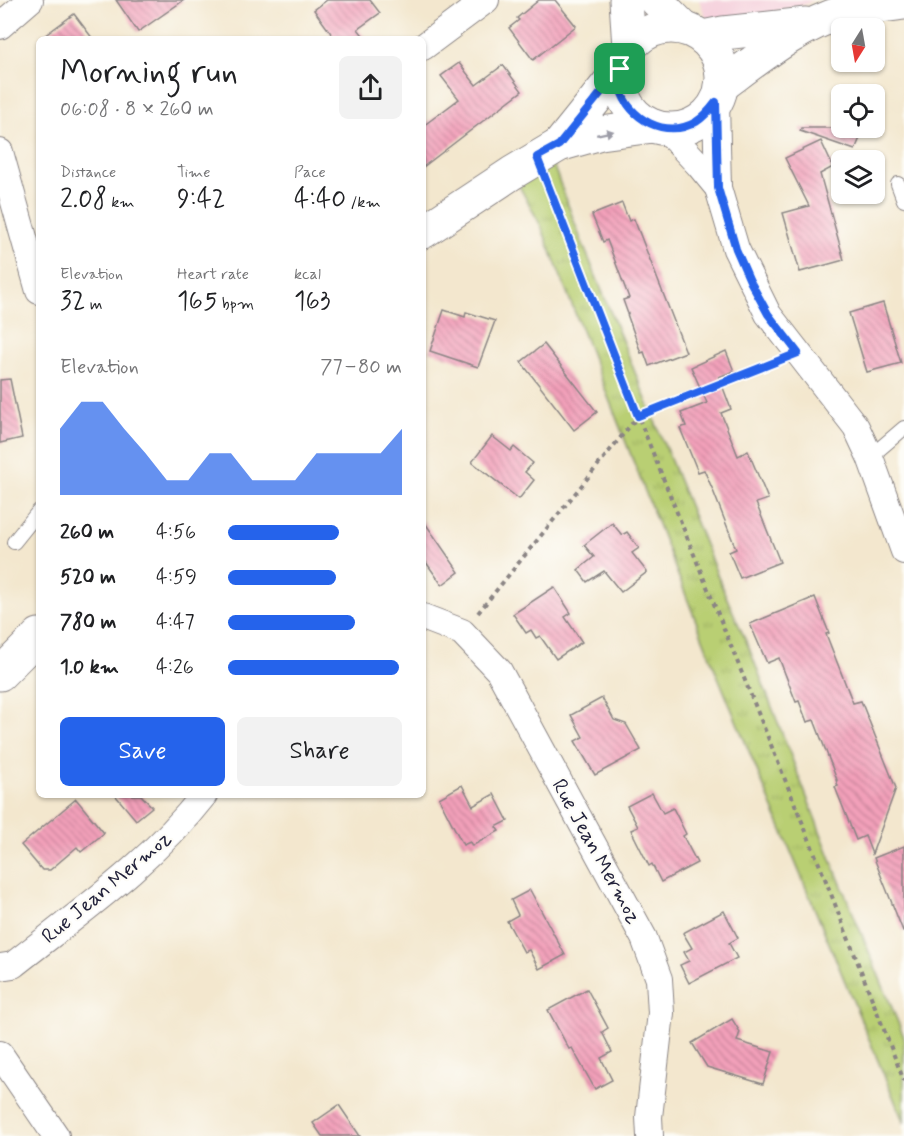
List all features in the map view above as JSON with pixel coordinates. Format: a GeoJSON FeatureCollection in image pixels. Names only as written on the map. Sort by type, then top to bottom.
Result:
{"type":"FeatureCollection","features":[{"type":"Feature","properties":{"kind":"street"},"geometry":{"type":"LineString","coordinates":[[0,26],[30,0]]}},
{"type":"Feature","properties":{"kind":"street"},"geometry":{"type":"LineString","coordinates":[[426,45],[486,0]]}},
{"type":"Feature","properties":{"kind":"street"},"geometry":{"type":"LineString","coordinates":[[626,0],[624,59],[620,87],[626,103],[637,117],[659,127],[699,165],[718,188]]}},
{"type":"Feature","properties":{"kind":"street"},"geometry":{"type":"LineString","coordinates":[[656,0],[712,47],[719,59],[722,72],[719,94],[718,188],[736,249],[768,314],[856,427],[870,457],[904,551]]}},
{"type":"Feature","properties":{"kind":"street"},"geometry":{"type":"LineString","coordinates":[[426,230],[548,151],[601,133],[659,127],[680,128],[694,123],[707,114],[719,94],[757,59],[814,23],[846,11],[904,3]]}},
{"type":"Feature","properties":{"kind":"street"},"geometry":{"type":"LineString","coordinates":[[548,151],[624,59],[639,37],[652,30],[667,26],[693,32],[723,33],[814,23]]}},
{"type":"Feature","properties":{"kind":"street"},"geometry":{"type":"LineString","coordinates":[[0,152],[36,280]]}},
{"type":"Feature","properties":{"kind":"street","name":"Rue Jean Mermoz"},"geometry":{"type":"LineString","coordinates":[[426,618],[462,632],[499,671],[644,938],[659,979],[661,1013],[649,1117],[650,1136]]}},
{"type":"Feature","properties":{"kind":"street"},"geometry":{"type":"LineString","coordinates":[[0,674],[36,638]]}},
{"type":"Feature","properties":{"kind":"street","name":"Rue Jean Mermoz"},"geometry":{"type":"LineString","coordinates":[[0,967],[13,965],[139,865],[183,822],[202,798]]}},
{"type":"Feature","properties":{"kind":"street"},"geometry":{"type":"LineString","coordinates":[[0,1054],[56,1136]]}},
{"type":"Feature","properties":{"kind":"lane"},"geometry":{"type":"LineString","coordinates":[[898,184],[904,200]]}},
{"type":"Feature","properties":{"kind":"lane"},"geometry":{"type":"LineString","coordinates":[[870,457],[904,428]]}},
{"type":"Feature","properties":{"kind":"lane"},"geometry":{"type":"LineString","coordinates":[[14,542],[36,515]]}},
{"type":"Feature","properties":{"kind":"path"},"geometry":{"type":"LineString","coordinates":[[548,151],[638,416],[820,865],[904,1081]]}},
{"type":"Feature","properties":{"kind":"path"},"geometry":{"type":"LineString","coordinates":[[462,632],[638,416],[798,353]]}},
{"type":"Feature","properties":{"kind":"shaded area"},"geometry":{"type":"Polygon","coordinates":[[[699,0],[813,0],[806,4],[710,28],[699,0]]]}},
{"type":"Feature","properties":{"kind":"green space"},"geometry":{"type":"Polygon","coordinates":[[[548,151],[580,237],[749,648],[834,867],[904,1037],[904,1123],[716,672],[541,226],[512,173],[548,151]]]}},
{"type":"Feature","properties":{"kind":"building"},"geometry":{"type":"Polygon","coordinates":[[[116,0],[184,0],[138,32],[116,0]]]}},
{"type":"Feature","properties":{"kind":"building"},"geometry":{"type":"Polygon","coordinates":[[[327,0],[370,0],[380,13],[358,29],[364,36],[333,36],[314,10],[327,0]]]}},
{"type":"Feature","properties":{"kind":"building"},"geometry":{"type":"Polygon","coordinates":[[[539,0],[555,0],[576,26],[533,60],[509,28],[519,20],[517,18],[539,0]]]}},
{"type":"Feature","properties":{"kind":"building"},"geometry":{"type":"Polygon","coordinates":[[[74,14],[91,36],[44,36],[74,14]]]}},
{"type":"Feature","properties":{"kind":"building"},"geometry":{"type":"Polygon","coordinates":[[[459,63],[476,85],[503,65],[522,91],[426,165],[426,124],[459,99],[441,76],[459,63]]]}},
{"type":"Feature","properties":{"kind":"building"},"geometry":{"type":"Polygon","coordinates":[[[801,128],[831,128],[831,138],[860,138],[855,150],[800,131],[801,128]]]}},
{"type":"Feature","properties":{"kind":"building"},"geometry":{"type":"Polygon","coordinates":[[[821,141],[831,163],[831,168],[820,174],[844,260],[800,272],[783,213],[809,206],[785,158],[821,141]]]}},
{"type":"Feature","properties":{"kind":"building"},"geometry":{"type":"Polygon","coordinates":[[[622,203],[629,221],[634,219],[686,352],[649,366],[644,352],[641,353],[627,314],[623,300],[629,298],[607,240],[603,242],[592,215],[622,203]]]}},
{"type":"Feature","properties":{"kind":"building"},"geometry":{"type":"Polygon","coordinates":[[[883,303],[901,363],[867,372],[849,313],[883,303]]]}},
{"type":"Feature","properties":{"kind":"building"},"geometry":{"type":"Polygon","coordinates":[[[444,310],[465,317],[466,312],[495,321],[478,367],[430,351],[444,310]]]}},
{"type":"Feature","properties":{"kind":"building"},"geometry":{"type":"Polygon","coordinates":[[[544,344],[597,412],[574,430],[521,362],[544,344]]]}},
{"type":"Feature","properties":{"kind":"building"},"geometry":{"type":"Polygon","coordinates":[[[726,351],[734,371],[719,377],[731,409],[721,413],[738,456],[748,451],[768,499],[756,503],[780,562],[740,578],[729,552],[736,549],[712,488],[704,470],[698,472],[680,428],[686,426],[681,413],[707,403],[691,367],[726,351]]]}},
{"type":"Feature","properties":{"kind":"building"},"geometry":{"type":"Polygon","coordinates":[[[10,379],[22,438],[0,443],[0,380],[10,379]]]}},
{"type":"Feature","properties":{"kind":"building"},"geometry":{"type":"Polygon","coordinates":[[[492,436],[511,451],[514,447],[533,463],[525,472],[534,480],[519,499],[472,462],[492,436]]]}},
{"type":"Feature","properties":{"kind":"building"},"geometry":{"type":"Polygon","coordinates":[[[612,523],[622,535],[627,532],[639,548],[632,553],[647,572],[621,592],[604,571],[587,582],[578,570],[594,557],[584,545],[612,523]]]}},
{"type":"Feature","properties":{"kind":"building"},"geometry":{"type":"Polygon","coordinates":[[[426,524],[459,572],[442,585],[426,562],[426,524]]]}},
{"type":"Feature","properties":{"kind":"building"},"geometry":{"type":"Polygon","coordinates":[[[554,587],[571,613],[565,617],[582,642],[556,659],[540,636],[536,638],[531,630],[526,633],[513,614],[554,587]]]}},
{"type":"Feature","properties":{"kind":"building"},"geometry":{"type":"Polygon","coordinates":[[[815,597],[829,633],[826,634],[853,703],[861,701],[896,788],[872,854],[865,836],[856,840],[835,787],[838,786],[837,780],[814,720],[807,722],[799,701],[796,702],[779,658],[767,663],[750,624],[815,597]]]}},
{"type":"Feature","properties":{"kind":"building"},"geometry":{"type":"Polygon","coordinates":[[[602,698],[614,720],[626,724],[641,750],[595,775],[575,741],[583,737],[571,715],[602,698]]]}},
{"type":"Feature","properties":{"kind":"building"},"geometry":{"type":"Polygon","coordinates":[[[462,785],[473,806],[494,794],[508,821],[496,827],[499,831],[472,846],[470,842],[463,845],[439,798],[462,785]]]}},
{"type":"Feature","properties":{"kind":"building"},"geometry":{"type":"Polygon","coordinates":[[[652,793],[663,813],[673,808],[686,834],[683,836],[697,863],[661,882],[652,864],[649,866],[631,830],[638,827],[627,806],[652,793]]]}},
{"type":"Feature","properties":{"kind":"building"},"geometry":{"type":"Polygon","coordinates":[[[118,798],[144,798],[152,807],[136,820],[118,798]]]}},
{"type":"Feature","properties":{"kind":"building"},"geometry":{"type":"Polygon","coordinates":[[[76,799],[104,833],[81,852],[77,847],[50,870],[42,870],[21,845],[76,799]]]}},
{"type":"Feature","properties":{"kind":"building"},"geometry":{"type":"Polygon","coordinates":[[[904,846],[904,931],[903,931],[874,858],[904,846]]]}},
{"type":"Feature","properties":{"kind":"building"},"geometry":{"type":"Polygon","coordinates":[[[530,890],[565,955],[539,969],[529,950],[524,952],[507,921],[518,915],[511,900],[530,890]]]}},
{"type":"Feature","properties":{"kind":"building"},"geometry":{"type":"Polygon","coordinates":[[[724,911],[738,938],[729,943],[737,958],[689,983],[680,965],[689,961],[684,952],[692,948],[683,933],[724,911]]]}},
{"type":"Feature","properties":{"kind":"building"},"geometry":{"type":"Polygon","coordinates":[[[587,989],[608,1028],[602,1032],[612,1052],[601,1058],[612,1080],[595,1089],[572,1048],[569,1049],[548,1010],[587,989]]]}},
{"type":"Feature","properties":{"kind":"building"},"geometry":{"type":"Polygon","coordinates":[[[732,1019],[740,1032],[737,1041],[773,1052],[763,1084],[707,1067],[692,1043],[732,1019]]]}},
{"type":"Feature","properties":{"kind":"building"},"geometry":{"type":"Polygon","coordinates":[[[339,1105],[360,1136],[322,1136],[313,1123],[339,1105]]]}},
{"type":"Feature","properties":{"kind":"route"},"geometry":{"type":"LineString","coordinates":[[620,69],[620,87],[626,103],[637,117],[652,126],[665,129],[680,128],[694,123],[707,114],[716,102],[718,188],[736,249],[768,314],[798,353],[638,416],[537,157],[559,145],[620,69]]}}]}
